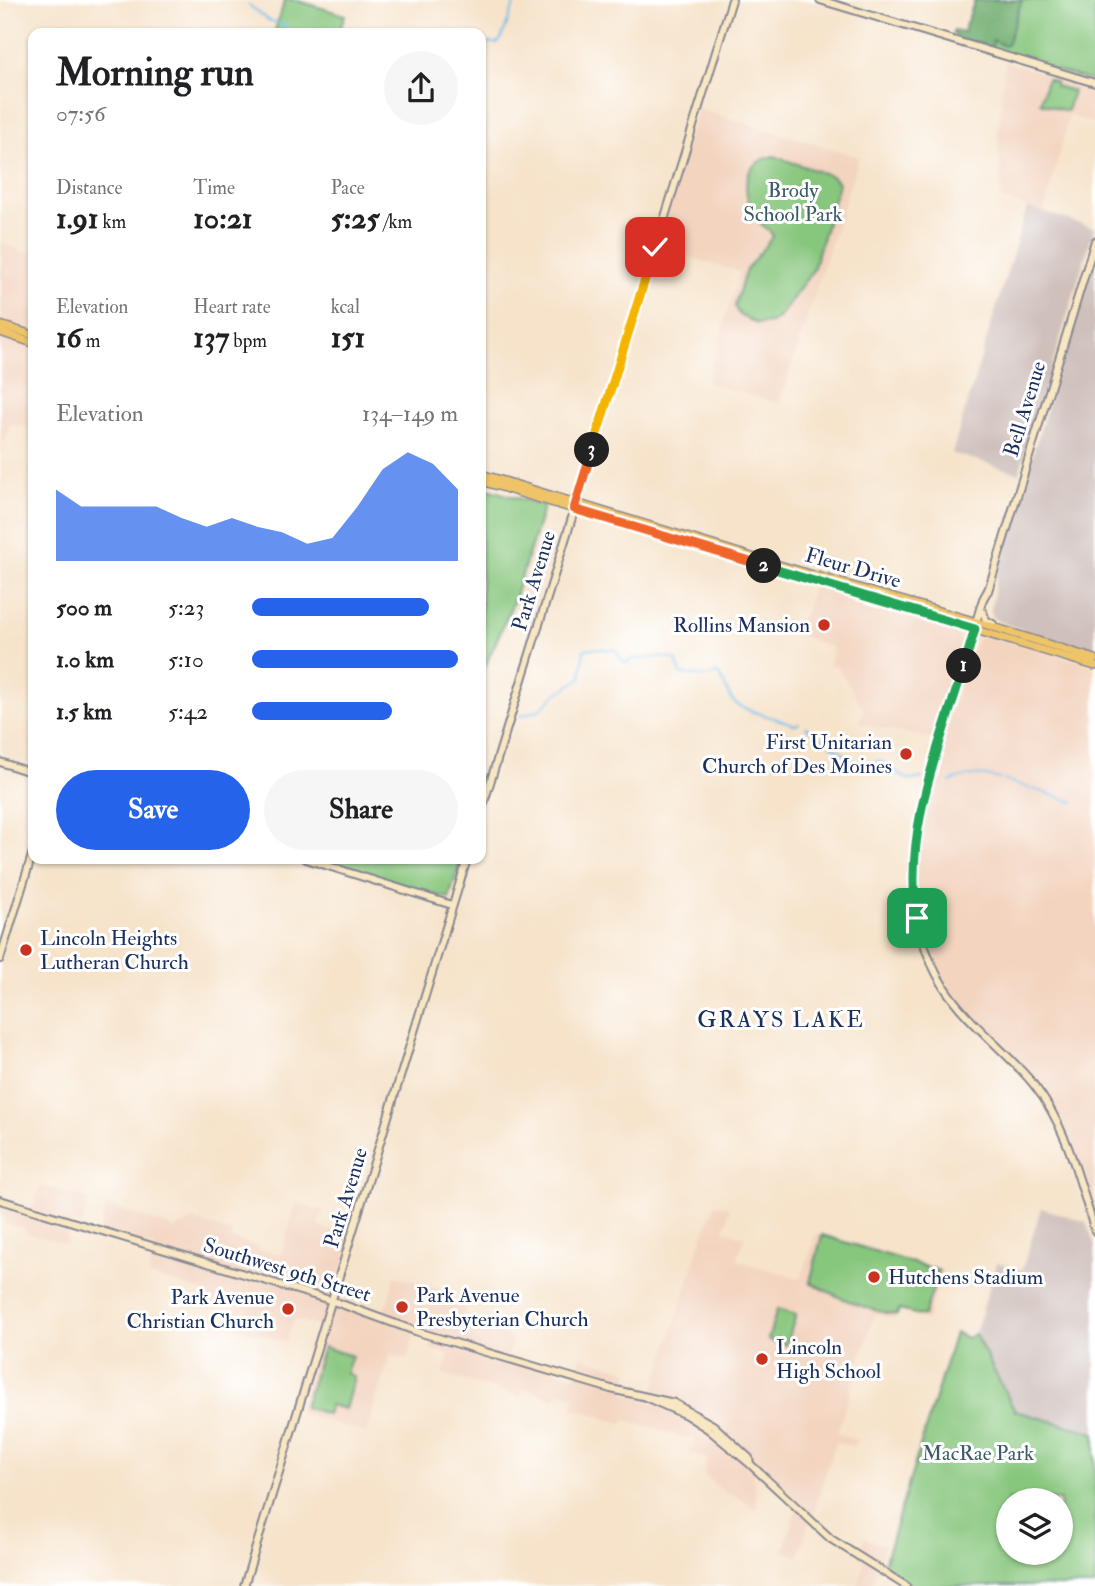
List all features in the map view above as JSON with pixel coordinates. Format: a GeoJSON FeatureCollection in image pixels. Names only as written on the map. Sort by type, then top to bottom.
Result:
{"type":"FeatureCollection","features":[{"type":"Feature","properties":{"kind":"main road","name":"Park Avenue"},"geometry":{"type":"LineString","coordinates":[[486,796],[732,0]]}},
{"type":"Feature","properties":{"kind":"main road"},"geometry":{"type":"LineString","coordinates":[[820,0],[1095,83]]}},
{"type":"Feature","properties":{"kind":"main road","name":"Bell Avenue"},"geometry":{"type":"LineString","coordinates":[[976,626],[983,612],[1095,241]]}},
{"type":"Feature","properties":{"kind":"main road"},"geometry":{"type":"LineString","coordinates":[[0,325],[28,333]]}},
{"type":"Feature","properties":{"kind":"main road"},"geometry":{"type":"LineString","coordinates":[[0,332],[28,341]]}},
{"type":"Feature","properties":{"kind":"main road","name":"Fleur Drive"},"geometry":{"type":"LineString","coordinates":[[486,476],[575,506]]}},
{"type":"Feature","properties":{"kind":"main road","name":"Fleur Drive"},"geometry":{"type":"LineString","coordinates":[[486,482],[765,561],[1095,666]]}},
{"type":"Feature","properties":{"kind":"main road","name":"Bell Avenue"},"geometry":{"type":"LineString","coordinates":[[989,588],[983,599],[922,806],[914,863],[913,889],[917,918],[926,950],[955,1002],[1026,1075],[1051,1110],[1069,1149],[1095,1231]]}},
{"type":"Feature","properties":{"kind":"main road"},"geometry":{"type":"LineString","coordinates":[[983,612],[989,622],[1007,631]]}},
{"type":"Feature","properties":{"kind":"main road","name":"Fleur Drive"},"geometry":{"type":"LineString","coordinates":[[976,626],[1007,631],[1095,659]]}},
{"type":"Feature","properties":{"kind":"main road"},"geometry":{"type":"LineString","coordinates":[[0,762],[28,771]]}},
{"type":"Feature","properties":{"kind":"main road"},"geometry":{"type":"LineString","coordinates":[[0,959],[29,864]]}},
{"type":"Feature","properties":{"kind":"main road"},"geometry":{"type":"LineString","coordinates":[[322,864],[452,905]]}},
{"type":"Feature","properties":{"kind":"main road","name":"Park Avenue"},"geometry":{"type":"LineString","coordinates":[[244,1586],[465,864]]}},
{"type":"Feature","properties":{"kind":"main road","name":"Southwest 9th Street"},"geometry":{"type":"LineString","coordinates":[[0,1200],[333,1301],[418,1332],[610,1389],[674,1404],[700,1416],[748,1458],[750,1464],[831,1539],[906,1586]]}},
{"type":"Feature","properties":{"kind":"shaded area"},"geometry":{"type":"Polygon","coordinates":[[[1005,62],[1095,88],[1095,123],[1069,116],[1044,212],[1001,199],[998,132],[1005,62]]]}},
{"type":"Feature","properties":{"kind":"shaded area"},"geometry":{"type":"Polygon","coordinates":[[[698,109],[859,157],[779,404],[707,382],[739,272],[655,247],[698,109]]]}},
{"type":"Feature","properties":{"kind":"shaded area"},"geometry":{"type":"Polygon","coordinates":[[[1027,207],[1094,228],[1019,473],[952,453],[1027,207]]]}},
{"type":"Feature","properties":{"kind":"shaded area"},"geometry":{"type":"Polygon","coordinates":[[[2,244],[28,252],[28,333],[0,325],[2,244]]]}},
{"type":"Feature","properties":{"kind":"shaded area"},"geometry":{"type":"Polygon","coordinates":[[[1095,251],[1095,655],[998,621],[992,617],[991,609],[997,572],[1095,251]]]}},
{"type":"Feature","properties":{"kind":"shaded area"},"geometry":{"type":"Polygon","coordinates":[[[0,332],[28,341],[28,428],[11,423],[5,442],[0,440],[0,332]]]}},
{"type":"Feature","properties":{"kind":"shaded area"},"geometry":{"type":"Polygon","coordinates":[[[812,585],[955,632],[962,646],[932,739],[859,723],[863,709],[838,667],[829,664],[833,648],[801,636],[797,624],[806,612],[812,585]]]}},
{"type":"Feature","properties":{"kind":"shaded area"},"geometry":{"type":"Polygon","coordinates":[[[985,635],[1095,666],[1095,1231],[1069,1149],[1040,1093],[968,1017],[934,968],[914,900],[922,806],[944,730],[977,640],[985,635]]]}},
{"type":"Feature","properties":{"kind":"shaded area"},"geometry":{"type":"Polygon","coordinates":[[[40,1185],[90,1200],[82,1225],[72,1223],[66,1244],[25,1233],[26,1229],[5,1223],[7,1217],[0,1215],[0,1200],[32,1210],[40,1185]]]}},
{"type":"Feature","properties":{"kind":"shaded area"},"geometry":{"type":"Polygon","coordinates":[[[296,1203],[323,1211],[318,1226],[352,1237],[333,1300],[382,1318],[395,1276],[445,1290],[442,1301],[465,1308],[462,1317],[486,1324],[485,1329],[513,1338],[507,1356],[574,1377],[581,1357],[629,1371],[623,1392],[686,1415],[745,1459],[700,1416],[652,1397],[696,1255],[715,1204],[730,1208],[724,1230],[745,1237],[737,1260],[801,1279],[816,1234],[943,1270],[927,1321],[899,1308],[895,1319],[875,1314],[837,1433],[858,1440],[855,1447],[835,1442],[813,1516],[784,1495],[751,1465],[758,1510],[727,1494],[703,1474],[707,1459],[689,1453],[696,1439],[625,1420],[624,1424],[572,1408],[576,1397],[559,1391],[556,1398],[524,1389],[521,1397],[443,1374],[449,1355],[430,1349],[434,1335],[416,1331],[407,1359],[390,1355],[366,1433],[298,1412],[323,1328],[294,1319],[286,1342],[228,1325],[235,1301],[225,1298],[221,1308],[204,1303],[206,1292],[148,1275],[156,1248],[99,1231],[107,1205],[174,1228],[173,1231],[192,1219],[232,1233],[231,1238],[258,1249],[281,1255],[296,1203]]]}},
{"type":"Feature","properties":{"kind":"shaded area"},"geometry":{"type":"Polygon","coordinates":[[[1041,1208],[1086,1222],[1095,1246],[1095,1433],[1015,1411],[975,1334],[997,1263],[1022,1270],[1041,1208]]]}},
{"type":"Feature","properties":{"kind":"shaded area"},"geometry":{"type":"Polygon","coordinates":[[[797,1507],[810,1520],[798,1556],[783,1551],[797,1507]]]}},
{"type":"Feature","properties":{"kind":"shaded area"},"geometry":{"type":"Polygon","coordinates":[[[864,1538],[885,1545],[872,1586],[858,1586],[865,1561],[858,1556],[864,1538]]]}},
{"type":"Feature","properties":{"kind":"green space"},"geometry":{"type":"Polygon","coordinates":[[[285,0],[295,0],[345,15],[341,28],[276,28],[285,0]]]}},
{"type":"Feature","properties":{"kind":"green space"},"geometry":{"type":"Polygon","coordinates":[[[975,0],[1022,0],[1007,45],[993,40],[992,47],[988,49],[981,43],[960,40],[953,34],[953,31],[963,32],[975,0]]]}},
{"type":"Feature","properties":{"kind":"green space"},"geometry":{"type":"Polygon","coordinates":[[[978,0],[1095,0],[1095,82],[965,44],[978,0]]]}},
{"type":"Feature","properties":{"kind":"green space"},"geometry":{"type":"Polygon","coordinates":[[[1047,79],[1056,82],[1055,86],[1073,91],[1067,111],[1040,103],[1047,79]]]}},
{"type":"Feature","properties":{"kind":"green space","name":"Brody School Park"},"geometry":{"type":"Polygon","coordinates":[[[774,156],[832,176],[839,183],[813,270],[780,316],[772,323],[757,324],[741,316],[735,304],[746,270],[773,236],[759,221],[746,190],[749,172],[755,165],[774,156]]]}},
{"type":"Feature","properties":{"kind":"green space"},"geometry":{"type":"Polygon","coordinates":[[[486,489],[544,506],[513,603],[486,665],[486,489]]]}},
{"type":"Feature","properties":{"kind":"green space"},"geometry":{"type":"Polygon","coordinates":[[[339,864],[460,864],[449,899],[339,864]]]}},
{"type":"Feature","properties":{"kind":"green space","name":"Hutchens Stadium"},"geometry":{"type":"Polygon","coordinates":[[[822,1235],[939,1271],[924,1316],[899,1310],[897,1315],[863,1307],[810,1282],[822,1235]]]}},
{"type":"Feature","properties":{"kind":"green space"},"geometry":{"type":"Polygon","coordinates":[[[777,1309],[796,1315],[786,1345],[768,1340],[777,1309]]]}},
{"type":"Feature","properties":{"kind":"green space","name":"MacRae Park"},"geometry":{"type":"Polygon","coordinates":[[[955,1333],[968,1338],[975,1334],[1015,1411],[1095,1433],[1095,1586],[913,1586],[883,1567],[955,1333]]]}},
{"type":"Feature","properties":{"kind":"green space"},"geometry":{"type":"Polygon","coordinates":[[[323,1347],[352,1356],[346,1373],[354,1377],[345,1409],[330,1405],[327,1414],[304,1407],[323,1347]]]}},
{"type":"Feature","properties":{"kind":"waterway"},"geometry":{"type":"LineString","coordinates":[[486,45],[497,43],[501,39],[516,0]]}},
{"type":"Feature","properties":{"kind":"waterway"},"geometry":{"type":"LineString","coordinates":[[249,5],[268,20],[287,28]]}},
{"type":"Feature","properties":{"kind":"waterway"},"geometry":{"type":"LineString","coordinates":[[520,716],[539,710],[555,695],[581,678],[584,650],[591,648],[616,650],[622,661],[627,663],[632,659],[671,658],[676,660],[681,674],[707,677],[718,673],[738,705],[796,725],[799,723]]}},
{"type":"Feature","properties":{"kind":"waterway"},"geometry":{"type":"LineString","coordinates":[[806,727],[856,762],[879,761],[904,778],[922,778]]}},
{"type":"Feature","properties":{"kind":"waterway"},"geometry":{"type":"LineString","coordinates":[[950,782],[974,776],[1000,779]]}},
{"type":"Feature","properties":{"kind":"waterway"},"geometry":{"type":"LineString","coordinates":[[1004,780],[1074,802]]}},
{"type":"Feature","properties":{"kind":"place","name":"Rollins Mansion"},"geometry":{"type":"Point","coordinates":[824,625]}},
{"type":"Feature","properties":{"kind":"place","name":"First Unitarian Church of Des Moines"},"geometry":{"type":"Point","coordinates":[906,754]}},
{"type":"Feature","properties":{"kind":"place","name":"Lincoln Heights Lutheran Church"},"geometry":{"type":"Point","coordinates":[26,950]}},
{"type":"Feature","properties":{"kind":"place","name":"Hutchens Stadium"},"geometry":{"type":"Point","coordinates":[874,1277]}},
{"type":"Feature","properties":{"kind":"place","name":"Park Avenue Presbyterian Church"},"geometry":{"type":"Point","coordinates":[402,1307]}},
{"type":"Feature","properties":{"kind":"place","name":"Park Avenue Christian Church"},"geometry":{"type":"Point","coordinates":[288,1309]}},
{"type":"Feature","properties":{"kind":"place","name":"Lincoln High School"},"geometry":{"type":"Point","coordinates":[762,1359]}},
{"type":"Feature","properties":{"kind":"district","name":"GRAYS LAKE"},"geometry":{"type":"Point","coordinates":[781,1019]}},
{"type":"Feature","properties":{"kind":"route"},"geometry":{"type":"LineString","coordinates":[[655,247],[574,509],[975,629],[922,806],[914,863],[913,889],[917,918]]}}]}
